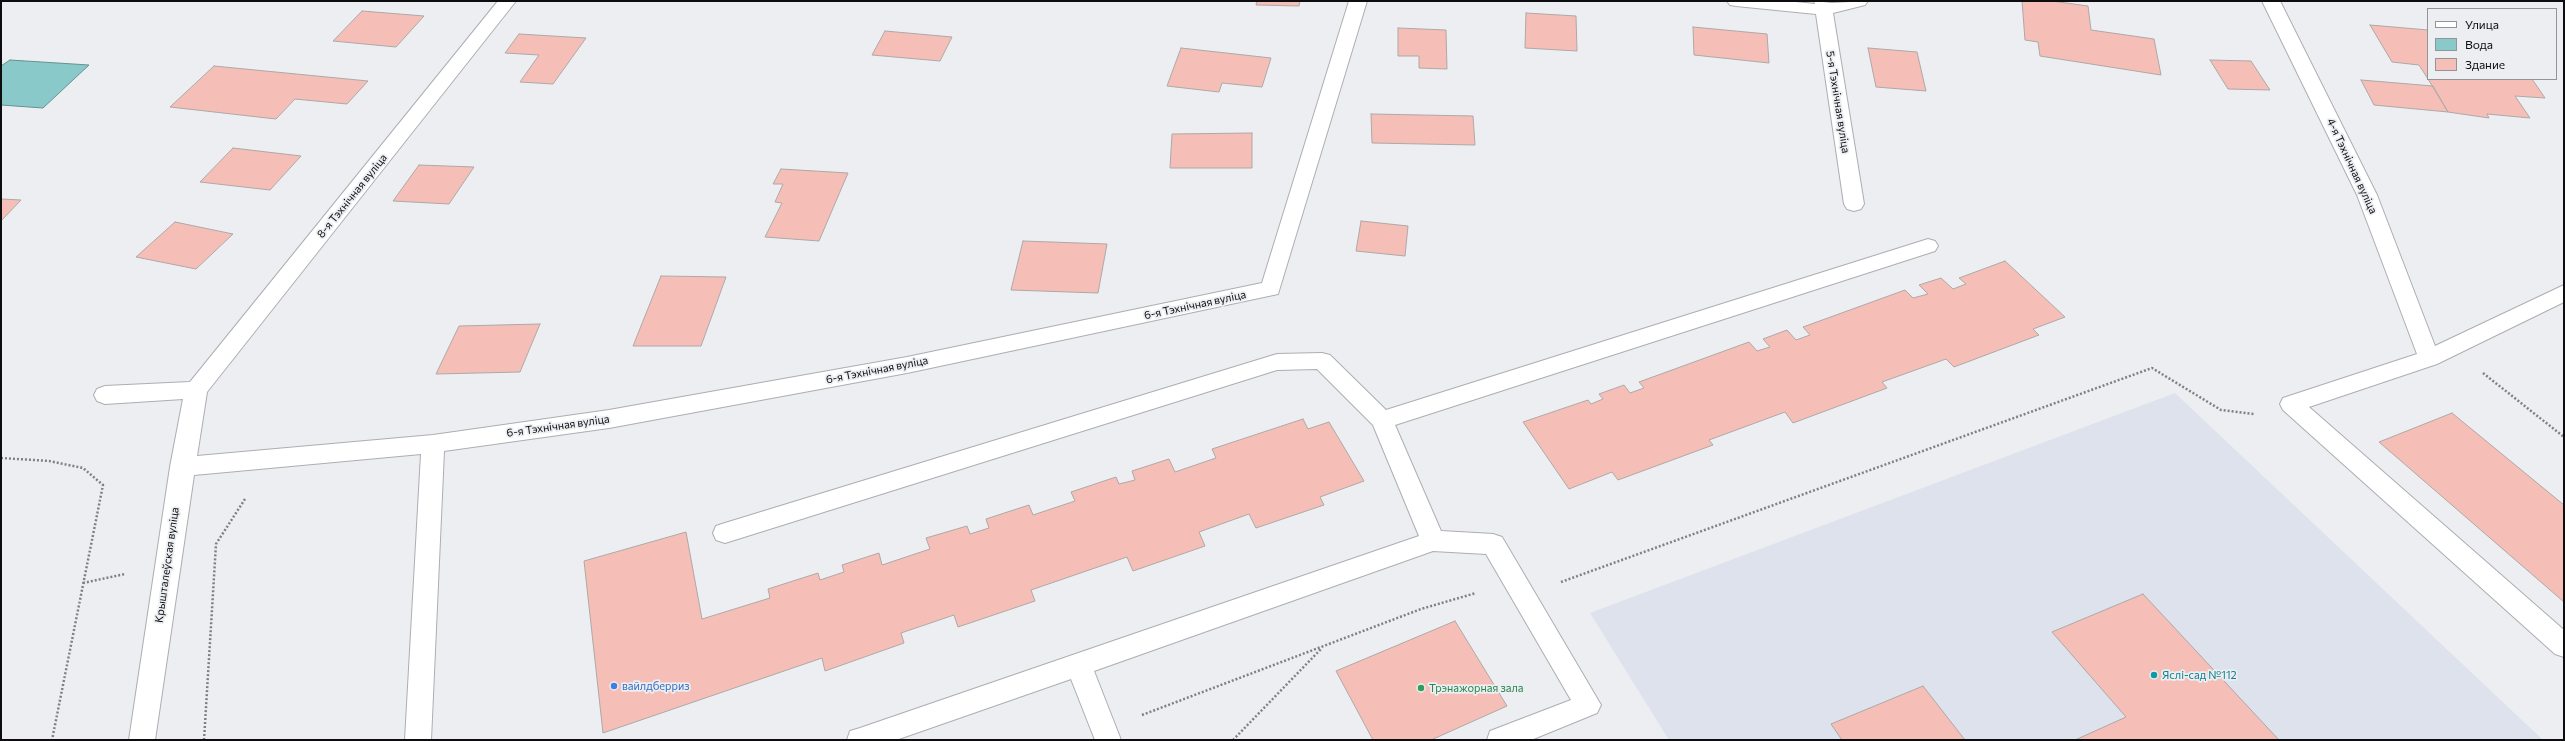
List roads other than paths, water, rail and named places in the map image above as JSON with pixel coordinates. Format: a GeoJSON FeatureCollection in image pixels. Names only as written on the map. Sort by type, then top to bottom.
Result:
{"type":"FeatureCollection","features":[{"type":"Feature","properties":{"kind":"street","name":"8-я Тэхнічная вуліца"},"geometry":{"type":"LineString","coordinates":[[196,390],[507,1]]}},
{"type":"Feature","properties":{"kind":"street","name":"6-я Тэхнічная вуліца"},"geometry":{"type":"LineString","coordinates":[[182,467],[272,457],[433,444],[609,418],[907,365],[1271,289],[1358,1]]}},
{"type":"Feature","properties":{"kind":"street"},"geometry":{"type":"LineString","coordinates":[[1736,1],[1824,5],[1859,1]]}},
{"type":"Feature","properties":{"kind":"street","name":"4-я Тэхнічная вуліца"},"geometry":{"type":"LineString","coordinates":[[2271,1],[2368,195],[2429,358]]}},
{"type":"Feature","properties":{"kind":"street","name":"5-я Тэхнічная вуліца"},"geometry":{"type":"LineString","coordinates":[[1824,5],[1854,204]]}},
{"type":"Feature","properties":{"kind":"street"},"geometry":{"type":"LineString","coordinates":[[1382,420],[1928,246]]}},
{"type":"Feature","properties":{"kind":"street"},"geometry":{"type":"LineString","coordinates":[[2564,293],[2429,358],[2290,404],[2564,646]]}},
{"type":"Feature","properties":{"kind":"street"},"geometry":{"type":"LineString","coordinates":[[725,533],[1277,362],[1322,361],[1382,420],[1433,541]]}},
{"type":"Feature","properties":{"kind":"street"},"geometry":{"type":"LineString","coordinates":[[105,395],[196,390]]}},
{"type":"Feature","properties":{"kind":"street","name":"Крышталеўская вуліца"},"geometry":{"type":"LineString","coordinates":[[142,740],[182,467],[196,390]]}},
{"type":"Feature","properties":{"kind":"street"},"geometry":{"type":"LineString","coordinates":[[418,740],[433,444]]}},
{"type":"Feature","properties":{"kind":"street"},"geometry":{"type":"LineString","coordinates":[[860,740],[1433,541],[1493,544],[1588,705],[1500,740]]}},
{"type":"Feature","properties":{"kind":"street"},"geometry":{"type":"LineString","coordinates":[[1079,665],[1108,740]]}},
{"type":"Feature","properties":{"kind":"water"},"geometry":{"type":"Polygon","coordinates":[[[10,60],[89,65],[43,108],[1,105],[1,66],[10,60]]]}},
{"type":"Feature","properties":{"kind":"place","name":"Яслі-сад №112"},"geometry":{"type":"Point","coordinates":[2154,675]}},
{"type":"Feature","properties":{"kind":"place","name":"вайлдберриз"},"geometry":{"type":"Point","coordinates":[614,686]}},
{"type":"Feature","properties":{"kind":"place","name":"Трэнажорная зала"},"geometry":{"type":"Point","coordinates":[1421,688]}}]}
